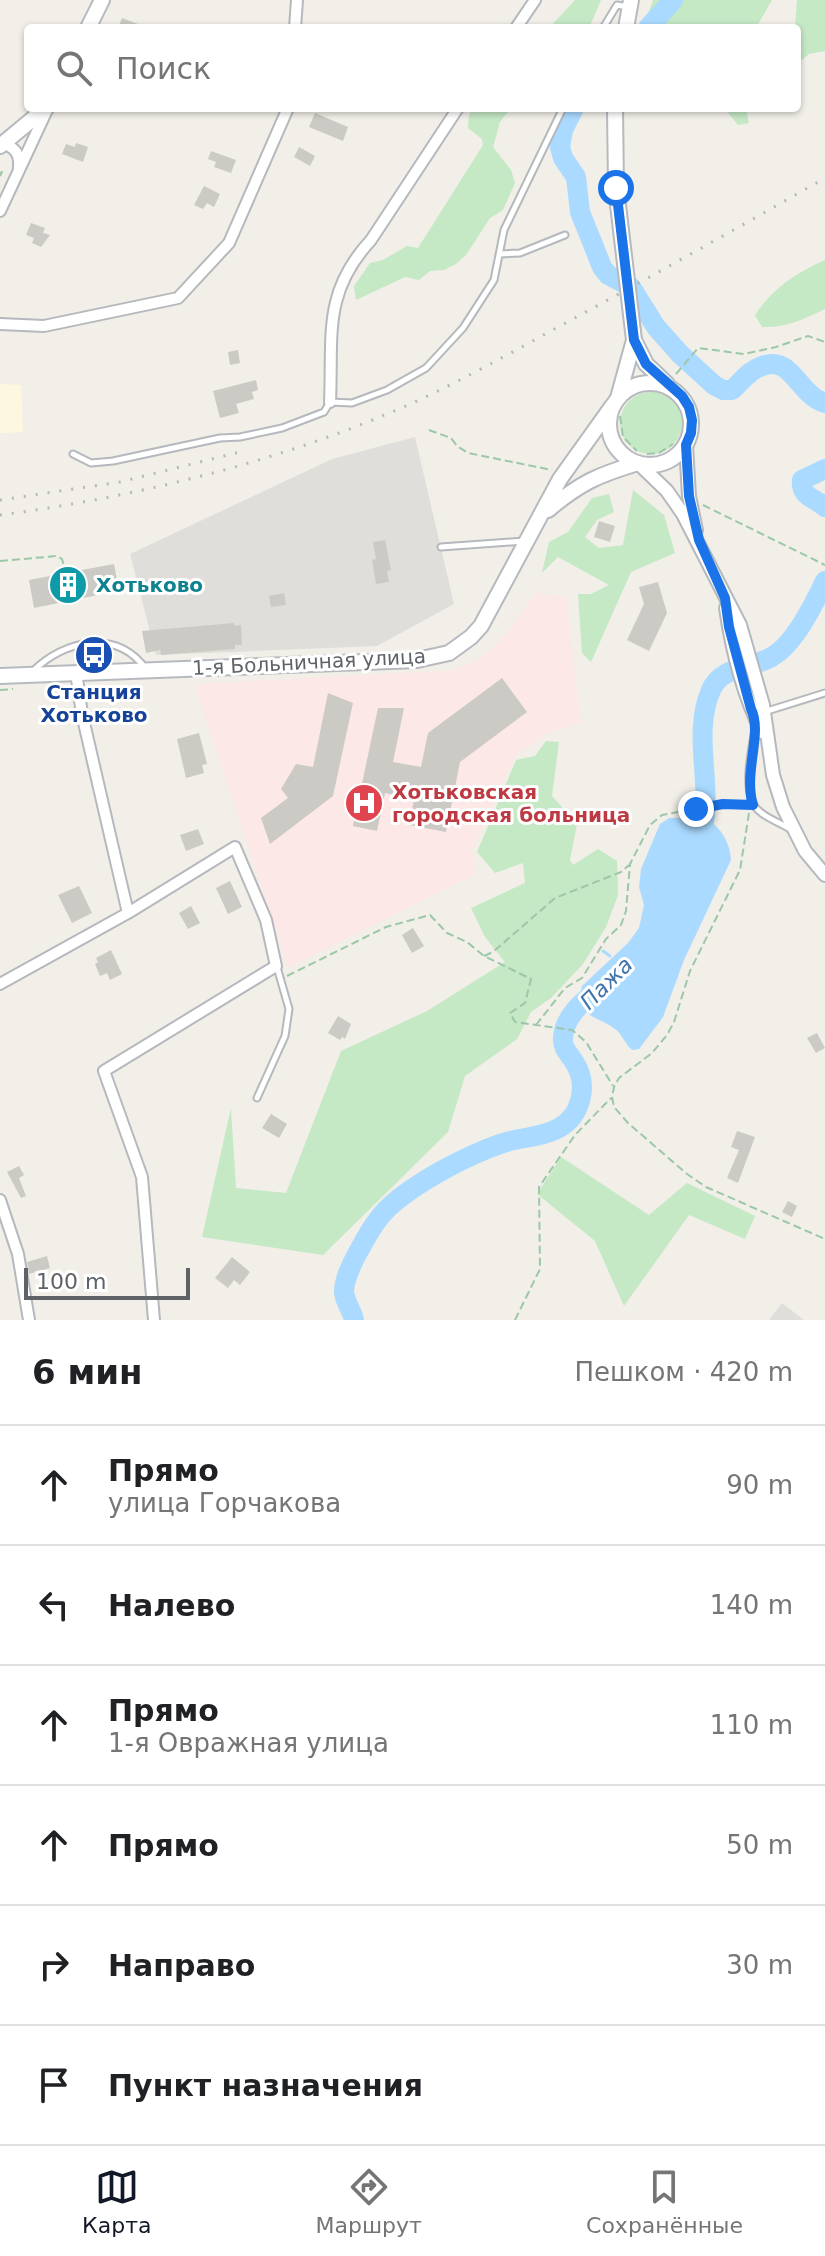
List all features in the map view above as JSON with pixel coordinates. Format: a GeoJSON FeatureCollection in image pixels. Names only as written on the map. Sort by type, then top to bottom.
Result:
{"type":"FeatureCollection","features":[{"type":"Feature","properties":{"kind":"main road"},"geometry":{"type":"LineString","coordinates":[[90,24],[102,0]]}},
{"type":"Feature","properties":{"kind":"main road"},"geometry":{"type":"LineString","coordinates":[[623,3],[626,24]]}},
{"type":"Feature","properties":{"kind":"main road"},"geometry":{"type":"LineString","coordinates":[[2,144],[42,112]]}},
{"type":"Feature","properties":{"kind":"main road"},"geometry":{"type":"LineString","coordinates":[[615,112],[618,215],[634,340],[646,364],[682,396],[692,420],[691,433],[681,443],[678,455],[665,463],[638,463],[627,458],[612,439],[609,427],[618,405],[634,340]]}},
{"type":"Feature","properties":{"kind":"main road"},"geometry":{"type":"LineString","coordinates":[[618,405],[629,388],[643,383],[658,382],[671,388]]}},
{"type":"Feature","properties":{"kind":"main road","name":"1-я Больничная улица"},"geometry":{"type":"LineString","coordinates":[[0,676],[417,660],[449,653],[481,626],[560,479],[618,405]]}},
{"type":"Feature","properties":{"kind":"main road"},"geometry":{"type":"LineString","coordinates":[[542,516],[576,487],[603,473],[638,463]]}},
{"type":"Feature","properties":{"kind":"street"},"geometry":{"type":"LineString","coordinates":[[295,24],[297,0]]}},
{"type":"Feature","properties":{"kind":"street"},"geometry":{"type":"LineString","coordinates":[[519,24],[535,0]]}},
{"type":"Feature","properties":{"kind":"street"},"geometry":{"type":"LineString","coordinates":[[0,211],[45,112]]}},
{"type":"Feature","properties":{"kind":"street"},"geometry":{"type":"LineString","coordinates":[[0,324],[44,326],[178,298],[229,243],[286,112]]}},
{"type":"Feature","properties":{"kind":"street"},"geometry":{"type":"LineString","coordinates":[[330,402],[333,303],[355,257],[371,240],[455,112]]}},
{"type":"Feature","properties":{"kind":"street"},"geometry":{"type":"LineString","coordinates":[[2,144],[14,148],[20,157],[19,170]]}},
{"type":"Feature","properties":{"kind":"street"},"geometry":{"type":"LineString","coordinates":[[681,443],[699,540]]}},
{"type":"Feature","properties":{"kind":"street"},"geometry":{"type":"LineString","coordinates":[[638,463],[667,491],[699,540],[725,598],[773,775],[794,832],[825,875]]}},
{"type":"Feature","properties":{"kind":"street"},"geometry":{"type":"LineString","coordinates":[[76,672],[82,714],[128,913]]}},
{"type":"Feature","properties":{"kind":"street"},"geometry":{"type":"LineString","coordinates":[[0,984],[128,913],[235,847],[266,920],[276,966],[104,1071],[142,1177],[154,1320]]}},
{"type":"Feature","properties":{"kind":"street"},"geometry":{"type":"LineString","coordinates":[[0,1200],[18,1254],[29,1320]]}},
{"type":"Feature","properties":{"kind":"lane"},"geometry":{"type":"LineString","coordinates":[[606,24],[623,3]]}},
{"type":"Feature","properties":{"kind":"lane"},"geometry":{"type":"LineString","coordinates":[[73,454],[91,463],[113,461],[282,428],[324,412],[330,402],[352,403],[387,390],[426,368],[463,328],[494,280],[504,230],[561,112]]}},
{"type":"Feature","properties":{"kind":"lane"},"geometry":{"type":"LineString","coordinates":[[500,254],[520,253],[565,235]]}},
{"type":"Feature","properties":{"kind":"lane"},"geometry":{"type":"LineString","coordinates":[[441,547],[529,541]]}},
{"type":"Feature","properties":{"kind":"lane"},"geometry":{"type":"LineString","coordinates":[[29,674],[53,654],[90,643],[129,650],[146,669]]}},
{"type":"Feature","properties":{"kind":"lane"},"geometry":{"type":"LineString","coordinates":[[794,832],[767,818],[753,805],[749,773],[758,712],[825,693]]}},
{"type":"Feature","properties":{"kind":"lane"},"geometry":{"type":"LineString","coordinates":[[257,1098],[285,1036],[289,1009],[276,966]]}},
{"type":"Feature","properties":{"kind":"path"},"geometry":{"type":"LineString","coordinates":[[681,366],[698,348],[744,354],[808,336],[825,342]]}},
{"type":"Feature","properties":{"kind":"path"},"geometry":{"type":"LineString","coordinates":[[618,405],[621,432],[633,449],[649,454],[659,453],[681,443]]}},
{"type":"Feature","properties":{"kind":"path"},"geometry":{"type":"LineString","coordinates":[[429,430],[441,432],[468,453],[557,471]]}},
{"type":"Feature","properties":{"kind":"path"},"geometry":{"type":"LineString","coordinates":[[720,513],[825,565]]}},
{"type":"Feature","properties":{"kind":"path"},"geometry":{"type":"LineString","coordinates":[[0,561],[57,556],[62,559],[66,573]]}},
{"type":"Feature","properties":{"kind":"path"},"geometry":{"type":"LineString","coordinates":[[484,956],[493,952],[555,898],[621,872],[630,864],[650,825],[662,815],[723,804],[753,805],[748,816],[740,870],[690,971],[674,1022],[652,1053],[619,1078],[612,1097],[614,1107],[628,1123],[706,1187],[825,1239]]}},
{"type":"Feature","properties":{"kind":"path"},"geometry":{"type":"LineString","coordinates":[[536,1025],[565,988],[582,978],[606,939],[621,925],[626,911],[630,864]]}},
{"type":"Feature","properties":{"kind":"path"},"geometry":{"type":"LineString","coordinates":[[280,979],[386,927],[430,915],[447,933],[467,942],[484,956],[531,979],[525,1003],[510,1013],[515,1022],[572,1030],[586,1042],[614,1087]]}},
{"type":"Feature","properties":{"kind":"path"},"geometry":{"type":"LineString","coordinates":[[515,1320],[540,1269],[539,1187],[575,1135],[612,1097]]}},
{"type":"Feature","properties":{"kind":"shaded area"},"geometry":{"type":"Polygon","coordinates":[[[0,384],[21,385],[23,432],[0,433],[0,384]]]}},
{"type":"Feature","properties":{"kind":"shaded area"},"geometry":{"type":"Polygon","coordinates":[[[415,437],[454,604],[377,646],[156,655],[130,554],[332,459],[415,437]]]}},
{"type":"Feature","properties":{"kind":"shaded area","name":"Хотьковская городская больница"},"geometry":{"type":"Polygon","coordinates":[[[535,593],[566,597],[581,723],[548,733],[515,756],[472,850],[477,874],[288,968],[194,684],[455,670],[483,657],[507,633],[535,593]]]}},
{"type":"Feature","properties":{"kind":"shaded area"},"geometry":{"type":"Polygon","coordinates":[[[782,1303],[804,1320],[769,1320],[782,1303]]]}},
{"type":"Feature","properties":{"kind":"green space"},"geometry":{"type":"Polygon","coordinates":[[[575,0],[601,0],[591,24],[553,24],[575,0]]]}},
{"type":"Feature","properties":{"kind":"green space"},"geometry":{"type":"Polygon","coordinates":[[[653,0],[772,0],[758,24],[644,24],[653,0]]]}},
{"type":"Feature","properties":{"kind":"green space"},"geometry":{"type":"Polygon","coordinates":[[[797,0],[825,0],[825,51],[809,54],[801,61],[801,24],[795,24],[797,0]]]}},
{"type":"Feature","properties":{"kind":"green space"},"geometry":{"type":"Polygon","coordinates":[[[471,112],[508,112],[500,122],[493,147],[511,170],[515,183],[503,210],[490,218],[466,255],[456,264],[444,270],[430,271],[419,280],[405,277],[356,300],[354,286],[370,263],[383,260],[407,246],[418,248],[483,145],[482,139],[468,128],[471,112]]]}},
{"type":"Feature","properties":{"kind":"green space"},"geometry":{"type":"Polygon","coordinates":[[[727,112],[747,112],[749,123],[738,125],[727,112]]]}},
{"type":"Feature","properties":{"kind":"green space"},"geometry":{"type":"Polygon","coordinates":[[[825,260],[825,309],[787,324],[762,327],[755,315],[769,297],[795,276],[825,260]]]}},
{"type":"Feature","properties":{"kind":"green space"},"geometry":{"type":"Polygon","coordinates":[[[651,392],[663,394],[673,401],[680,411],[680,435],[673,445],[663,452],[651,454],[639,452],[629,445],[622,435],[620,423],[622,411],[629,401],[639,394],[651,392]]]}},
{"type":"Feature","properties":{"kind":"green space"},"geometry":{"type":"Polygon","coordinates":[[[633,490],[664,515],[675,553],[631,572],[591,662],[582,653],[578,594],[591,594],[609,585],[558,557],[542,573],[549,542],[568,532],[592,498],[609,494],[614,512],[597,520],[585,537],[599,548],[623,545],[633,490]]]}},
{"type":"Feature","properties":{"kind":"green space"},"geometry":{"type":"Polygon","coordinates":[[[546,741],[559,742],[552,796],[577,824],[570,860],[573,865],[598,849],[617,861],[618,895],[606,927],[583,964],[551,998],[531,1012],[517,1039],[465,1076],[448,1132],[323,1255],[202,1237],[231,1108],[236,1188],[286,1193],[341,1051],[427,1011],[505,962],[485,937],[471,908],[525,883],[523,863],[495,873],[477,852],[516,760],[535,756],[546,741]]]}},
{"type":"Feature","properties":{"kind":"green space"},"geometry":{"type":"Polygon","coordinates":[[[561,1157],[649,1215],[687,1183],[755,1216],[745,1239],[689,1215],[624,1306],[595,1241],[537,1194],[561,1157]]]}},
{"type":"Feature","properties":{"kind":"water"},"geometry":{"type":"Polygon","coordinates":[[[703,817],[723,835],[731,860],[684,960],[663,1017],[639,1049],[632,1050],[615,1029],[586,1011],[582,1005],[582,986],[628,943],[639,928],[644,905],[639,887],[641,869],[660,824],[669,818],[703,817]]]}},
{"type":"Feature","properties":{"kind":"building"},"geometry":{"type":"Polygon","coordinates":[[[122,18],[138,24],[120,24],[122,18]]]}},
{"type":"Feature","properties":{"kind":"building"},"geometry":{"type":"Polygon","coordinates":[[[315,113],[348,127],[343,141],[309,127],[315,113]]]}},
{"type":"Feature","properties":{"kind":"building"},"geometry":{"type":"Polygon","coordinates":[[[76,143],[88,147],[83,162],[62,154],[66,144],[75,147],[76,143]]]}},
{"type":"Feature","properties":{"kind":"building"},"geometry":{"type":"Polygon","coordinates":[[[299,147],[315,156],[310,166],[294,157],[299,147]]]}},
{"type":"Feature","properties":{"kind":"building"},"geometry":{"type":"Polygon","coordinates":[[[211,151],[236,160],[231,173],[214,167],[216,162],[208,159],[211,151]]]}},
{"type":"Feature","properties":{"kind":"building"},"geometry":{"type":"Polygon","coordinates":[[[204,186],[220,194],[214,207],[207,203],[203,209],[194,205],[204,186]]]}},
{"type":"Feature","properties":{"kind":"building"},"geometry":{"type":"Polygon","coordinates":[[[31,223],[45,228],[43,233],[50,235],[41,247],[32,243],[34,238],[26,235],[31,223]]]}},
{"type":"Feature","properties":{"kind":"building"},"geometry":{"type":"Polygon","coordinates":[[[238,350],[240,363],[230,365],[228,352],[238,350]]]}},
{"type":"Feature","properties":{"kind":"building"},"geometry":{"type":"Polygon","coordinates":[[[256,380],[258,390],[252,392],[254,399],[236,404],[239,413],[220,418],[213,391],[256,380]]]}},
{"type":"Feature","properties":{"kind":"building"},"geometry":{"type":"Polygon","coordinates":[[[599,521],[615,526],[610,542],[594,537],[599,521]]]}},
{"type":"Feature","properties":{"kind":"building"},"geometry":{"type":"Polygon","coordinates":[[[385,540],[391,570],[387,571],[389,582],[376,584],[373,542],[385,540]]]}},
{"type":"Feature","properties":{"kind":"building","name":"Хотьково"},"geometry":{"type":"Polygon","coordinates":[[[114,564],[118,585],[102,588],[103,594],[34,608],[29,580],[114,564]]]}},
{"type":"Feature","properties":{"kind":"building"},"geometry":{"type":"Polygon","coordinates":[[[658,582],[667,613],[649,651],[627,640],[644,604],[639,587],[658,582]]]}},
{"type":"Feature","properties":{"kind":"building"},"geometry":{"type":"Polygon","coordinates":[[[284,593],[286,605],[271,607],[269,596],[284,593]]]}},
{"type":"Feature","properties":{"kind":"building"},"geometry":{"type":"Polygon","coordinates":[[[234,623],[235,626],[241,625],[242,645],[235,645],[235,649],[161,655],[160,650],[146,653],[142,631],[234,623]]]}},
{"type":"Feature","properties":{"kind":"building"},"geometry":{"type":"Polygon","coordinates":[[[502,678],[527,712],[460,762],[446,832],[409,825],[414,799],[385,793],[377,831],[353,826],[378,708],[404,708],[393,762],[421,767],[428,733],[502,678]]]}},
{"type":"Feature","properties":{"kind":"building"},"geometry":{"type":"Polygon","coordinates":[[[328,693],[353,703],[333,796],[270,844],[261,818],[288,798],[281,789],[296,764],[313,767],[328,693]]]}},
{"type":"Feature","properties":{"kind":"building"},"geometry":{"type":"Polygon","coordinates":[[[199,733],[207,764],[202,765],[204,773],[186,778],[177,739],[199,733]]]}},
{"type":"Feature","properties":{"kind":"building"},"geometry":{"type":"Polygon","coordinates":[[[198,829],[204,844],[186,851],[180,835],[198,829]]]}},
{"type":"Feature","properties":{"kind":"building"},"geometry":{"type":"Polygon","coordinates":[[[230,881],[242,907],[228,914],[216,888],[230,881]]]}},
{"type":"Feature","properties":{"kind":"building"},"geometry":{"type":"Polygon","coordinates":[[[79,886],[92,913],[72,923],[58,895],[79,886]]]}},
{"type":"Feature","properties":{"kind":"building"},"geometry":{"type":"Polygon","coordinates":[[[191,906],[200,923],[188,929],[179,913],[191,906]]]}},
{"type":"Feature","properties":{"kind":"building"},"geometry":{"type":"Polygon","coordinates":[[[413,928],[424,946],[412,953],[402,935],[413,928]]]}},
{"type":"Feature","properties":{"kind":"building"},"geometry":{"type":"Polygon","coordinates":[[[111,950],[122,974],[110,980],[107,973],[100,976],[95,964],[98,962],[96,958],[111,950]]]}},
{"type":"Feature","properties":{"kind":"building"},"geometry":{"type":"Polygon","coordinates":[[[338,1016],[351,1024],[345,1039],[342,1037],[340,1040],[328,1033],[338,1016]]]}},
{"type":"Feature","properties":{"kind":"building"},"geometry":{"type":"Polygon","coordinates":[[[817,1033],[825,1048],[816,1053],[807,1038],[817,1033]]]}},
{"type":"Feature","properties":{"kind":"building"},"geometry":{"type":"Polygon","coordinates":[[[271,1114],[287,1124],[279,1138],[262,1128],[271,1114]]]}},
{"type":"Feature","properties":{"kind":"building"},"geometry":{"type":"Polygon","coordinates":[[[737,1131],[755,1137],[738,1183],[727,1178],[739,1150],[731,1147],[737,1131]]]}},
{"type":"Feature","properties":{"kind":"building"},"geometry":{"type":"Polygon","coordinates":[[[19,1166],[24,1175],[19,1178],[26,1196],[21,1198],[7,1172],[19,1166]]]}},
{"type":"Feature","properties":{"kind":"building"},"geometry":{"type":"Polygon","coordinates":[[[788,1201],[797,1206],[792,1217],[782,1212],[788,1201]]]}},
{"type":"Feature","properties":{"kind":"building"},"geometry":{"type":"Polygon","coordinates":[[[47,1256],[50,1268],[29,1274],[27,1262],[47,1256]]]}},
{"type":"Feature","properties":{"kind":"building"},"geometry":{"type":"Polygon","coordinates":[[[232,1257],[250,1272],[240,1285],[234,1280],[228,1288],[215,1278],[232,1257]]]}},
{"type":"Feature","properties":{"kind":"waterway","name":"Пажа"},"geometry":{"type":"LineString","coordinates":[[652,24],[673,0]]}},
{"type":"Feature","properties":{"kind":"waterway","name":"Пажа"},"geometry":{"type":"LineString","coordinates":[[572,112],[563,130],[560,147],[563,158],[576,177],[580,212],[608,275],[631,287],[656,327],[714,385],[723,390],[732,390],[751,372],[764,365],[775,364],[792,374],[806,391],[825,403]]}},
{"type":"Feature","properties":{"kind":"waterway","name":"Пажа"},"geometry":{"type":"LineString","coordinates":[[825,469],[802,480],[805,493],[825,507]]}},
{"type":"Feature","properties":{"kind":"waterway","name":"Пажа"},"geometry":{"type":"LineString","coordinates":[[699,842],[706,804],[703,727],[711,690],[723,676],[765,660],[781,650],[803,622],[825,581]]}},
{"type":"Feature","properties":{"kind":"waterway"},"geometry":{"type":"LineString","coordinates":[[603,951],[610,956]]}},
{"type":"Feature","properties":{"kind":"waterway","name":"Пажа"},"geometry":{"type":"LineString","coordinates":[[354,1320],[345,1296],[346,1279],[366,1238],[389,1207],[427,1179],[472,1155],[500,1144],[552,1131],[573,1116],[580,1100],[582,1082],[564,1046],[564,1030],[576,1009],[602,986]]}},
{"type":"Feature","properties":{"kind":"railway"},"geometry":{"type":"LineString","coordinates":[[0,515],[98,499],[196,477],[294,449],[387,414],[503,357],[825,178]]}},
{"type":"Feature","properties":{"kind":"railway"},"geometry":{"type":"LineString","coordinates":[[0,500],[120,482],[240,452]]}},
{"type":"Feature","properties":{"kind":"place","name":"Хотьково"},"geometry":{"type":"Point","coordinates":[68,585]}},
{"type":"Feature","properties":{"kind":"place","name":"Станция Хотьково"},"geometry":{"type":"Point","coordinates":[94,655]}},
{"type":"Feature","properties":{"kind":"place","name":"Хотьковская городская больница"},"geometry":{"type":"Point","coordinates":[364,803]}},
{"type":"Feature","properties":{"kind":"route"},"geometry":{"type":"LineString","coordinates":[[616,188],[634,340],[646,364],[682,396],[689,407],[692,420],[686,445],[689,496],[699,540],[725,598],[729,627],[756,720],[749,773],[753,805],[723,804],[696,809]]}}]}
